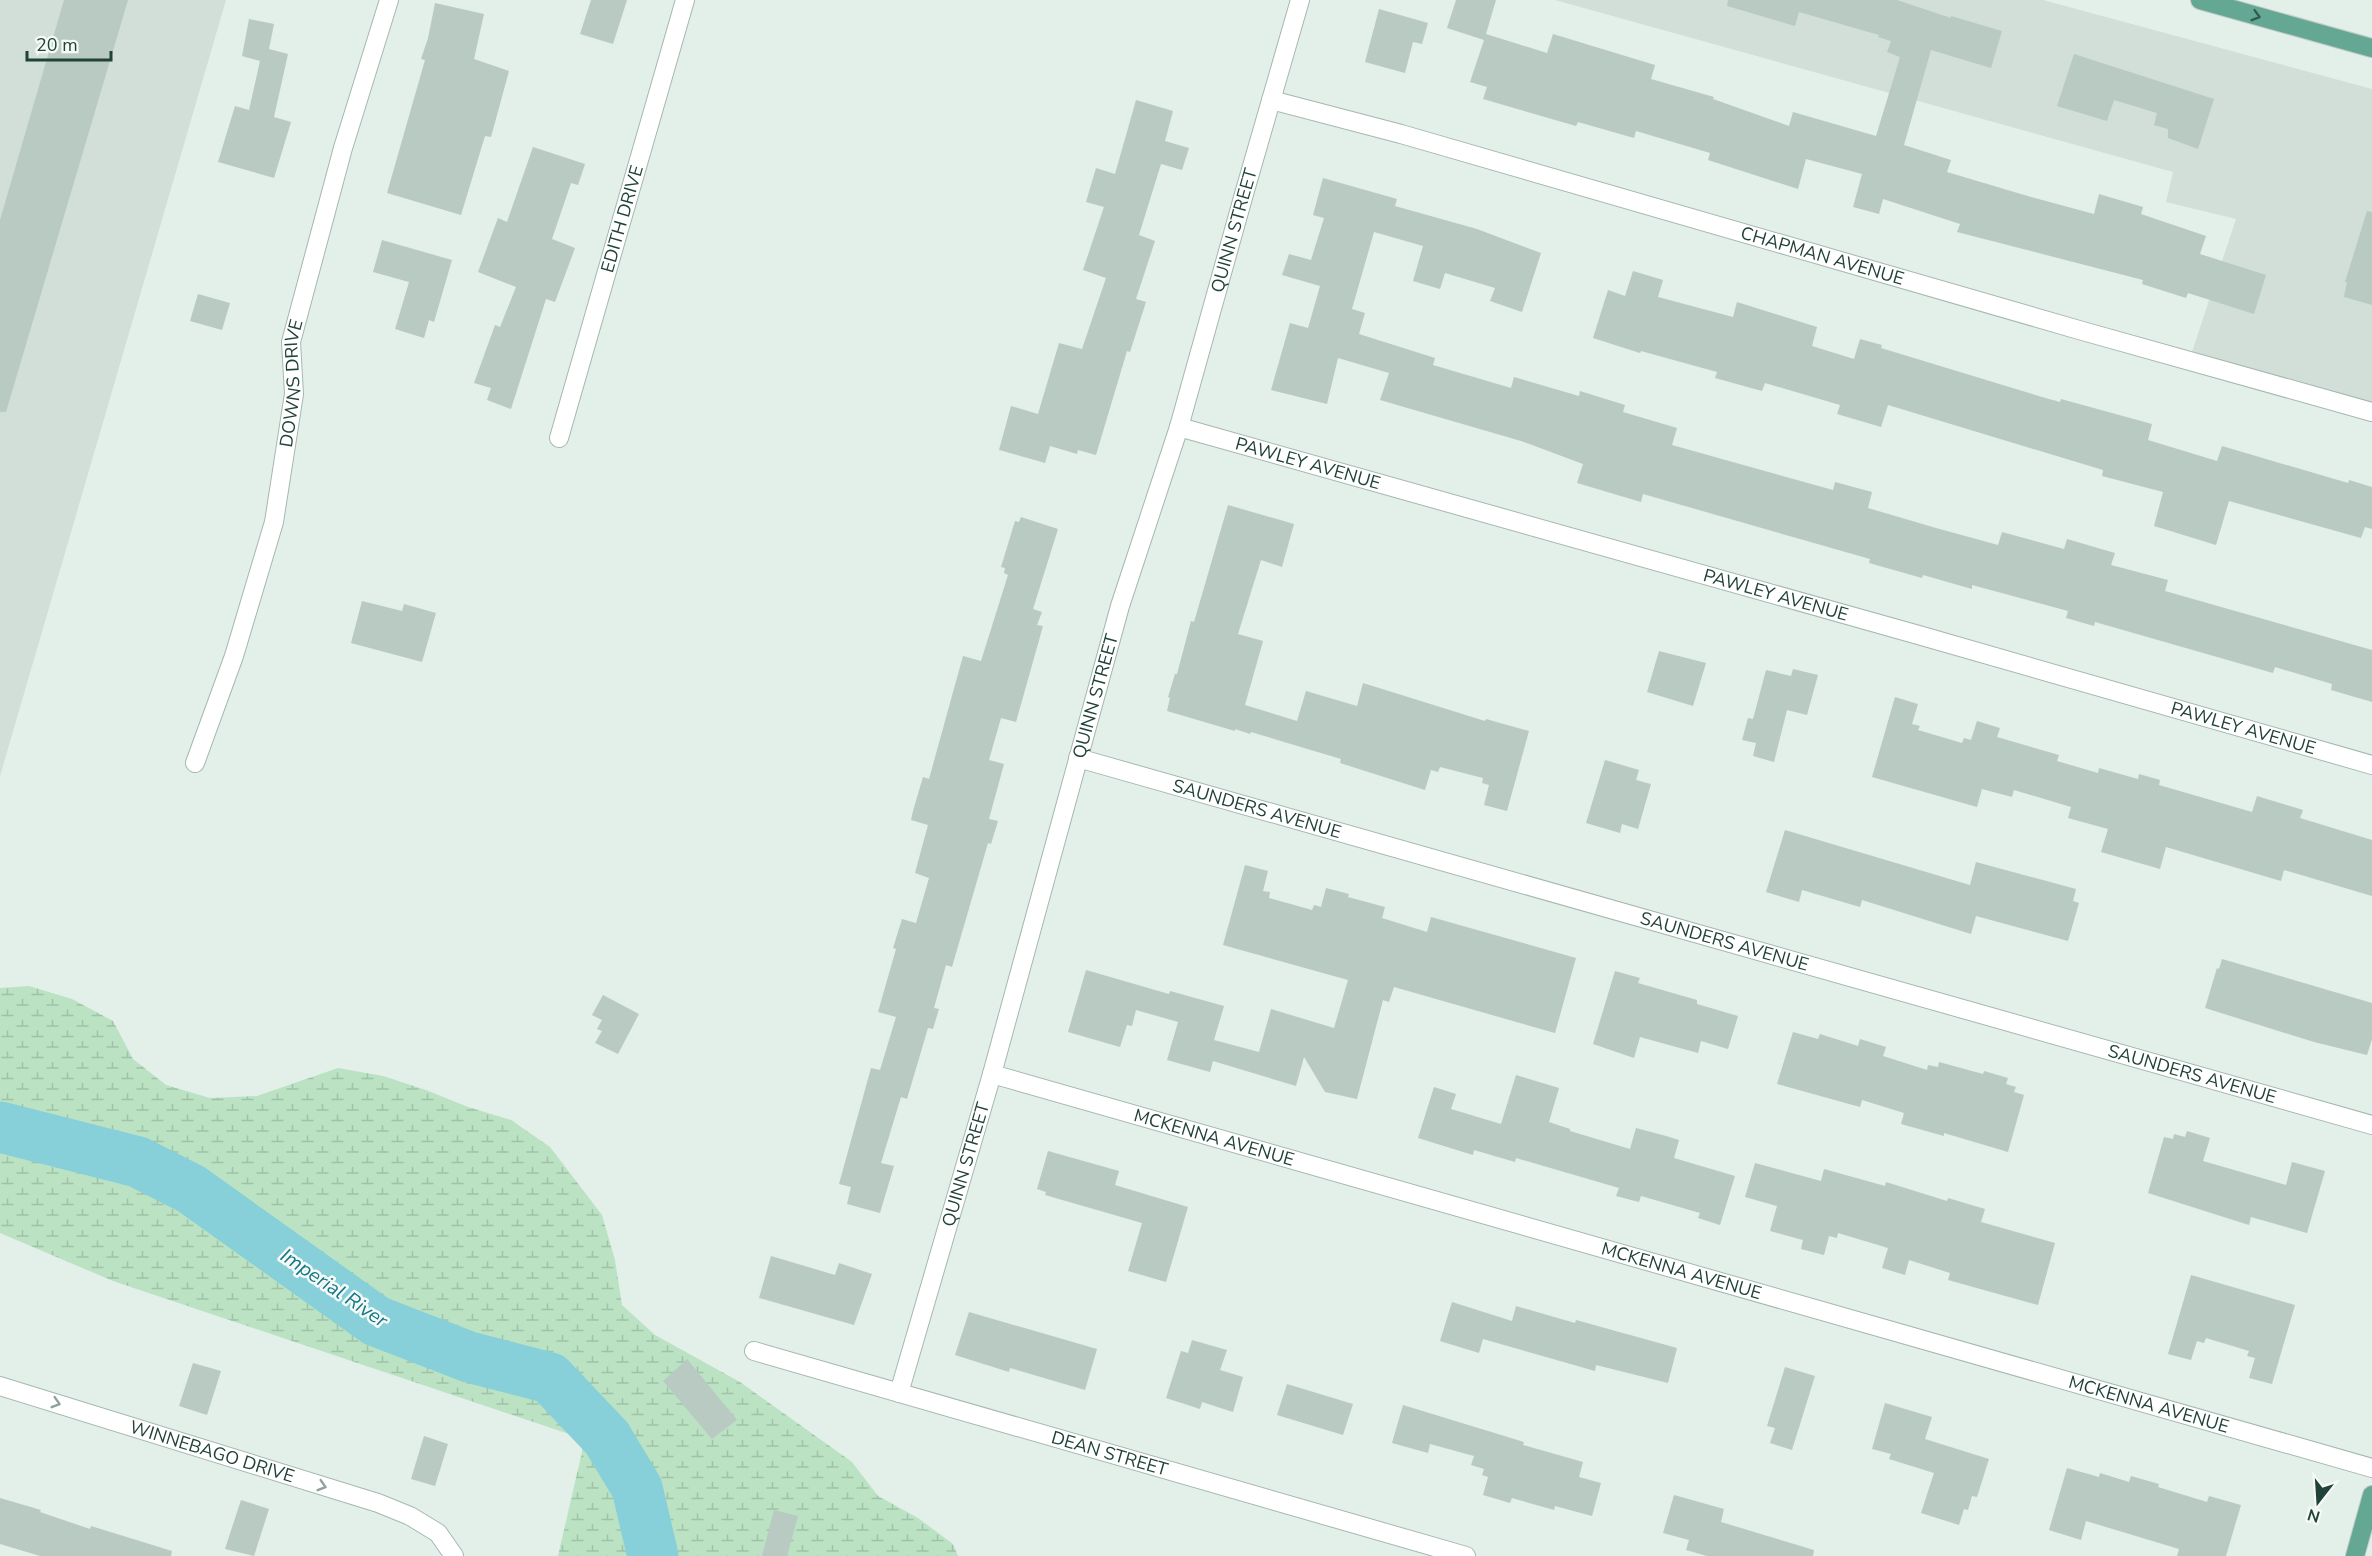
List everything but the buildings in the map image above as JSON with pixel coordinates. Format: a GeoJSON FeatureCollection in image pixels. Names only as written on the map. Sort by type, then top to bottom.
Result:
{"type":"FeatureCollection","features":[{"type":"Feature","properties":{"kind":"main road"},"geometry":{"type":"LineString","coordinates":[[2200,0],[2372,48]]}},
{"type":"Feature","properties":{"kind":"main road"},"geometry":{"type":"LineString","coordinates":[[2355,1556],[2372,1495]]}},
{"type":"Feature","properties":{"kind":"street","name":"DOWNS DRIVE"},"geometry":{"type":"LineString","coordinates":[[195,764],[234,656],[274,522],[294,394],[291,342],[343,148],[388,0]]}},
{"type":"Feature","properties":{"kind":"street","name":"EDITH DRIVE"},"geometry":{"type":"LineString","coordinates":[[560,438],[685,0]]}},
{"type":"Feature","properties":{"kind":"street","name":"QUINN STREET"},"geometry":{"type":"LineString","coordinates":[[899,1393],[992,1074],[1120,606],[1179,427],[1300,0]]}},
{"type":"Feature","properties":{"kind":"street","name":"CHAPMAN AVENUE"},"geometry":{"type":"LineString","coordinates":[[1271,100],[1392,131],[2079,330],[2372,412]]}},
{"type":"Feature","properties":{"kind":"street","name":"PAWLEY AVENUE"},"geometry":{"type":"LineString","coordinates":[[1179,427],[2372,765]]}},
{"type":"Feature","properties":{"kind":"street","name":"SAUNDERS AVENUE"},"geometry":{"type":"LineString","coordinates":[[1078,758],[2372,1125]]}},
{"type":"Feature","properties":{"kind":"street","name":"MCKENNA AVENUE"},"geometry":{"type":"LineString","coordinates":[[992,1074],[2372,1468]]}},
{"type":"Feature","properties":{"kind":"street","name":"DEAN STREET"},"geometry":{"type":"LineString","coordinates":[[754,1351],[1466,1556]]}},
{"type":"Feature","properties":{"kind":"street","name":"WINNEBAGO DRIVE"},"geometry":{"type":"LineString","coordinates":[[0,1386],[378,1503],[438,1533],[454,1556]]}},
{"type":"Feature","properties":{"kind":"shaded area"},"geometry":{"type":"Polygon","coordinates":[[[0,0],[226,0],[0,776],[0,0]]]}},
{"type":"Feature","properties":{"kind":"shaded area"},"geometry":{"type":"Polygon","coordinates":[[[1555,0],[2043,0],[2372,89],[2372,413],[2190,358],[2236,219],[2166,202],[2173,172],[1555,0]]]}},
{"type":"Feature","properties":{"kind":"green space"},"geometry":{"type":"Polygon","coordinates":[[[29,986],[72,999],[113,1021],[133,1059],[166,1085],[210,1098],[257,1096],[338,1068],[383,1076],[511,1120],[550,1147],[602,1215],[615,1260],[622,1305],[655,1335],[740,1382],[852,1462],[878,1496],[918,1518],[953,1544],[958,1556],[558,1556],[582,1452],[582,1444],[578,1437],[113,1281],[0,1233],[0,988],[29,986]]]}},
{"type":"Feature","properties":{"kind":"waterway","name":"Imperial River"},"geometry":{"type":"LineString","coordinates":[[0,1127],[138,1162],[191,1189],[376,1321],[469,1357],[550,1378],[607,1438],[637,1488],[653,1556]]}}]}
